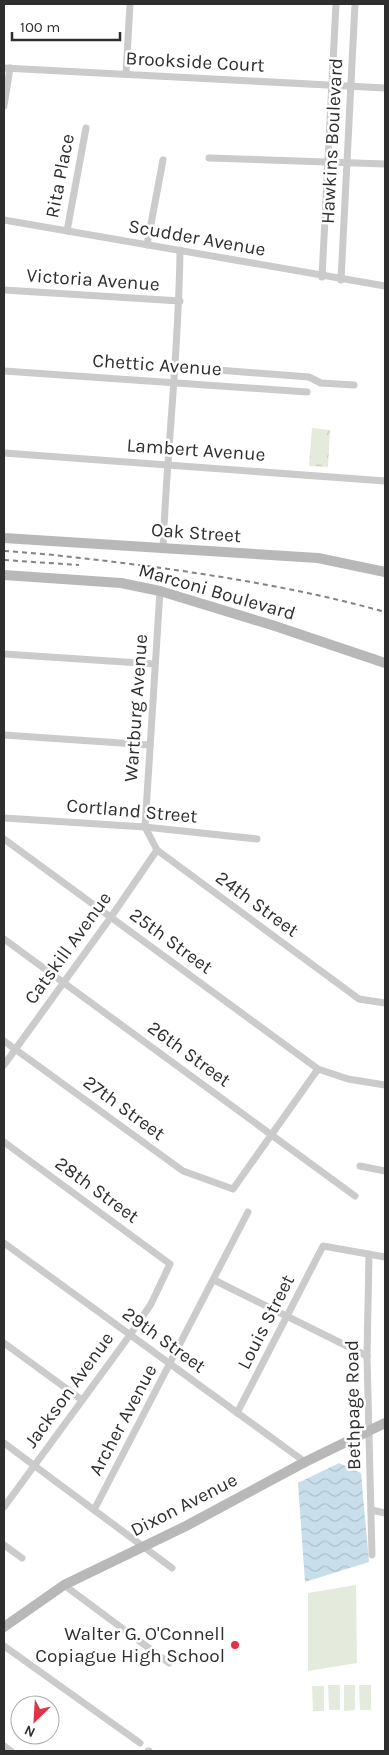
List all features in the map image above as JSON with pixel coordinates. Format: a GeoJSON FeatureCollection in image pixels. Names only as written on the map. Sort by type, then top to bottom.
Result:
{"type":"FeatureCollection","features":[{"type":"Feature","properties":{"kind":"main road","name":"Oak Street"},"geometry":{"type":"LineString","coordinates":[[4,538],[318,558],[385,572]]}},
{"type":"Feature","properties":{"kind":"main road","name":"Marconi Boulevard"},"geometry":{"type":"LineString","coordinates":[[4,575],[128,584],[160,591],[276,626],[385,663]]}},
{"type":"Feature","properties":{"kind":"main road","name":"Dixon Avenue"},"geometry":{"type":"LineString","coordinates":[[4,1627],[64,1585],[186,1526],[305,1462],[385,1424]]}},
{"type":"Feature","properties":{"kind":"street"},"geometry":{"type":"LineString","coordinates":[[126,74],[130,4]]}},
{"type":"Feature","properties":{"kind":"street","name":"Hawkins Boulevard"},"geometry":{"type":"LineString","coordinates":[[322,276],[336,4]]}},
{"type":"Feature","properties":{"kind":"street","name":"Hawkins Boulevard"},"geometry":{"type":"LineString","coordinates":[[341,280],[355,4]]}},
{"type":"Feature","properties":{"kind":"street"},"geometry":{"type":"LineString","coordinates":[[4,106],[7,68]]}},
{"type":"Feature","properties":{"kind":"street","name":"Brookside Court"},"geometry":{"type":"LineString","coordinates":[[7,68],[385,88]]}},
{"type":"Feature","properties":{"kind":"street","name":"Rita Place"},"geometry":{"type":"LineString","coordinates":[[67,231],[86,128]]}},
{"type":"Feature","properties":{"kind":"street"},"geometry":{"type":"LineString","coordinates":[[210,158],[385,164]]}},
{"type":"Feature","properties":{"kind":"street"},"geometry":{"type":"LineString","coordinates":[[147,245],[163,160]]}},
{"type":"Feature","properties":{"kind":"street","name":"Scudder Avenue"},"geometry":{"type":"LineString","coordinates":[[4,220],[341,280],[385,286]]}},
{"type":"Feature","properties":{"kind":"street"},"geometry":{"type":"LineString","coordinates":[[163,548],[172,382],[180,301],[180,250]]}},
{"type":"Feature","properties":{"kind":"street","name":"Victoria Avenue"},"geometry":{"type":"LineString","coordinates":[[4,290],[180,301]]}},
{"type":"Feature","properties":{"kind":"street"},"geometry":{"type":"LineString","coordinates":[[218,370],[309,376],[321,383],[354,385]]}},
{"type":"Feature","properties":{"kind":"street","name":"Chettic Avenue"},"geometry":{"type":"LineString","coordinates":[[4,371],[307,392]]}},
{"type":"Feature","properties":{"kind":"street","name":"Lambert Avenue"},"geometry":{"type":"LineString","coordinates":[[4,453],[385,481]]}},
{"type":"Feature","properties":{"kind":"street","name":"Wartburg Avenue"},"geometry":{"type":"LineString","coordinates":[[145,827],[160,591]]}},
{"type":"Feature","properties":{"kind":"street"},"geometry":{"type":"LineString","coordinates":[[4,654],[155,664]]}},
{"type":"Feature","properties":{"kind":"street"},"geometry":{"type":"LineString","coordinates":[[4,735],[150,745]]}},
{"type":"Feature","properties":{"kind":"street","name":"Cortland Street"},"geometry":{"type":"LineString","coordinates":[[4,818],[145,827],[257,839]]}},
{"type":"Feature","properties":{"kind":"street","name":"24th Street"},"geometry":{"type":"LineString","coordinates":[[145,827],[157,850],[359,999],[385,1003]]}},
{"type":"Feature","properties":{"kind":"street","name":"25th Street"},"geometry":{"type":"LineString","coordinates":[[4,839],[318,1069],[348,1079],[385,1085]]}},
{"type":"Feature","properties":{"kind":"street","name":"Catskill Avenue"},"geometry":{"type":"LineString","coordinates":[[4,1065],[157,850]]}},
{"type":"Feature","properties":{"kind":"street","name":"26th Street"},"geometry":{"type":"LineString","coordinates":[[4,939],[356,1196]]}},
{"type":"Feature","properties":{"kind":"street","name":"27th Street"},"geometry":{"type":"LineString","coordinates":[[4,1041],[183,1171],[233,1189],[272,1134]]}},
{"type":"Feature","properties":{"kind":"street"},"geometry":{"type":"LineString","coordinates":[[272,1134],[318,1069]]}},
{"type":"Feature","properties":{"kind":"street","name":"28th Street"},"geometry":{"type":"LineString","coordinates":[[4,1142],[170,1264]]}},
{"type":"Feature","properties":{"kind":"street"},"geometry":{"type":"LineString","coordinates":[[360,1166],[385,1171]]}},
{"type":"Feature","properties":{"kind":"street","name":"Archer Avenue"},"geometry":{"type":"LineString","coordinates":[[94,1510],[248,1212]]}},
{"type":"Feature","properties":{"kind":"street","name":"29th Street"},"geometry":{"type":"LineString","coordinates":[[4,1243],[305,1462]]}},
{"type":"Feature","properties":{"kind":"street","name":"Louis Street"},"geometry":{"type":"LineString","coordinates":[[237,1413],[323,1246],[369,1254]]}},
{"type":"Feature","properties":{"kind":"street"},"geometry":{"type":"LineString","coordinates":[[369,1254],[385,1256]]}},
{"type":"Feature","properties":{"kind":"street","name":"Bethpage Road"},"geometry":{"type":"LineString","coordinates":[[369,1254],[367,1356],[372,1556]]}},
{"type":"Feature","properties":{"kind":"street","name":"Jackson Avenue"},"geometry":{"type":"LineString","coordinates":[[4,1507],[130,1335],[151,1304],[170,1264]]}},
{"type":"Feature","properties":{"kind":"street"},"geometry":{"type":"LineString","coordinates":[[214,1280],[367,1356]]}},
{"type":"Feature","properties":{"kind":"street"},"geometry":{"type":"LineString","coordinates":[[4,1343],[82,1400]]}},
{"type":"Feature","properties":{"kind":"street"},"geometry":{"type":"LineString","coordinates":[[4,1443],[172,1568]]}},
{"type":"Feature","properties":{"kind":"street"},"geometry":{"type":"LineString","coordinates":[[371,1510],[385,1513]]}},
{"type":"Feature","properties":{"kind":"street"},"geometry":{"type":"LineString","coordinates":[[4,1545],[22,1558]]}},
{"type":"Feature","properties":{"kind":"street"},"geometry":{"type":"LineString","coordinates":[[64,1585],[169,1663]]}},
{"type":"Feature","properties":{"kind":"street"},"geometry":{"type":"LineString","coordinates":[[4,1646],[140,1743]]}},
{"type":"Feature","properties":{"kind":"street"},"geometry":{"type":"LineString","coordinates":[[4,1746],[11,1751]]}},
{"type":"Feature","properties":{"kind":"green space"},"geometry":{"type":"Polygon","coordinates":[[[312,428],[330,430],[328,467],[309,466],[312,428]]]}},
{"type":"Feature","properties":{"kind":"green space"},"geometry":{"type":"Polygon","coordinates":[[[314,435],[326,436],[324,461],[312,460],[314,435]]]}},
{"type":"Feature","properties":{"kind":"green space"},"geometry":{"type":"Polygon","coordinates":[[[356,1585],[357,1663],[308,1671],[308,1593],[356,1585]]]}},
{"type":"Feature","properties":{"kind":"green space"},"geometry":{"type":"Polygon","coordinates":[[[328,1685],[340,1685],[340,1710],[329,1710],[328,1685]]]}},
{"type":"Feature","properties":{"kind":"green space"},"geometry":{"type":"Polygon","coordinates":[[[344,1685],[355,1685],[355,1710],[344,1711],[344,1685]]]}},
{"type":"Feature","properties":{"kind":"green space"},"geometry":{"type":"Polygon","coordinates":[[[359,1685],[371,1685],[371,1710],[360,1710],[359,1685]]]}},
{"type":"Feature","properties":{"kind":"green space"},"geometry":{"type":"Polygon","coordinates":[[[312,1686],[324,1686],[324,1711],[313,1711],[312,1686]]]}},
{"type":"Feature","properties":{"kind":"water"},"geometry":{"type":"Polygon","coordinates":[[[339,1463],[361,1473],[369,1562],[305,1582],[298,1483],[339,1463]]]}},
{"type":"Feature","properties":{"kind":"railway"},"geometry":{"type":"LineString","coordinates":[[4,551],[93,559],[207,575],[297,591],[385,612]]}},
{"type":"Feature","properties":{"kind":"railway"},"geometry":{"type":"LineString","coordinates":[[4,560],[79,565]]}},
{"type":"Feature","properties":{"kind":"place","name":"Walter G. O'Connell Copiague High School"},"geometry":{"type":"Point","coordinates":[235,1645]}}]}
